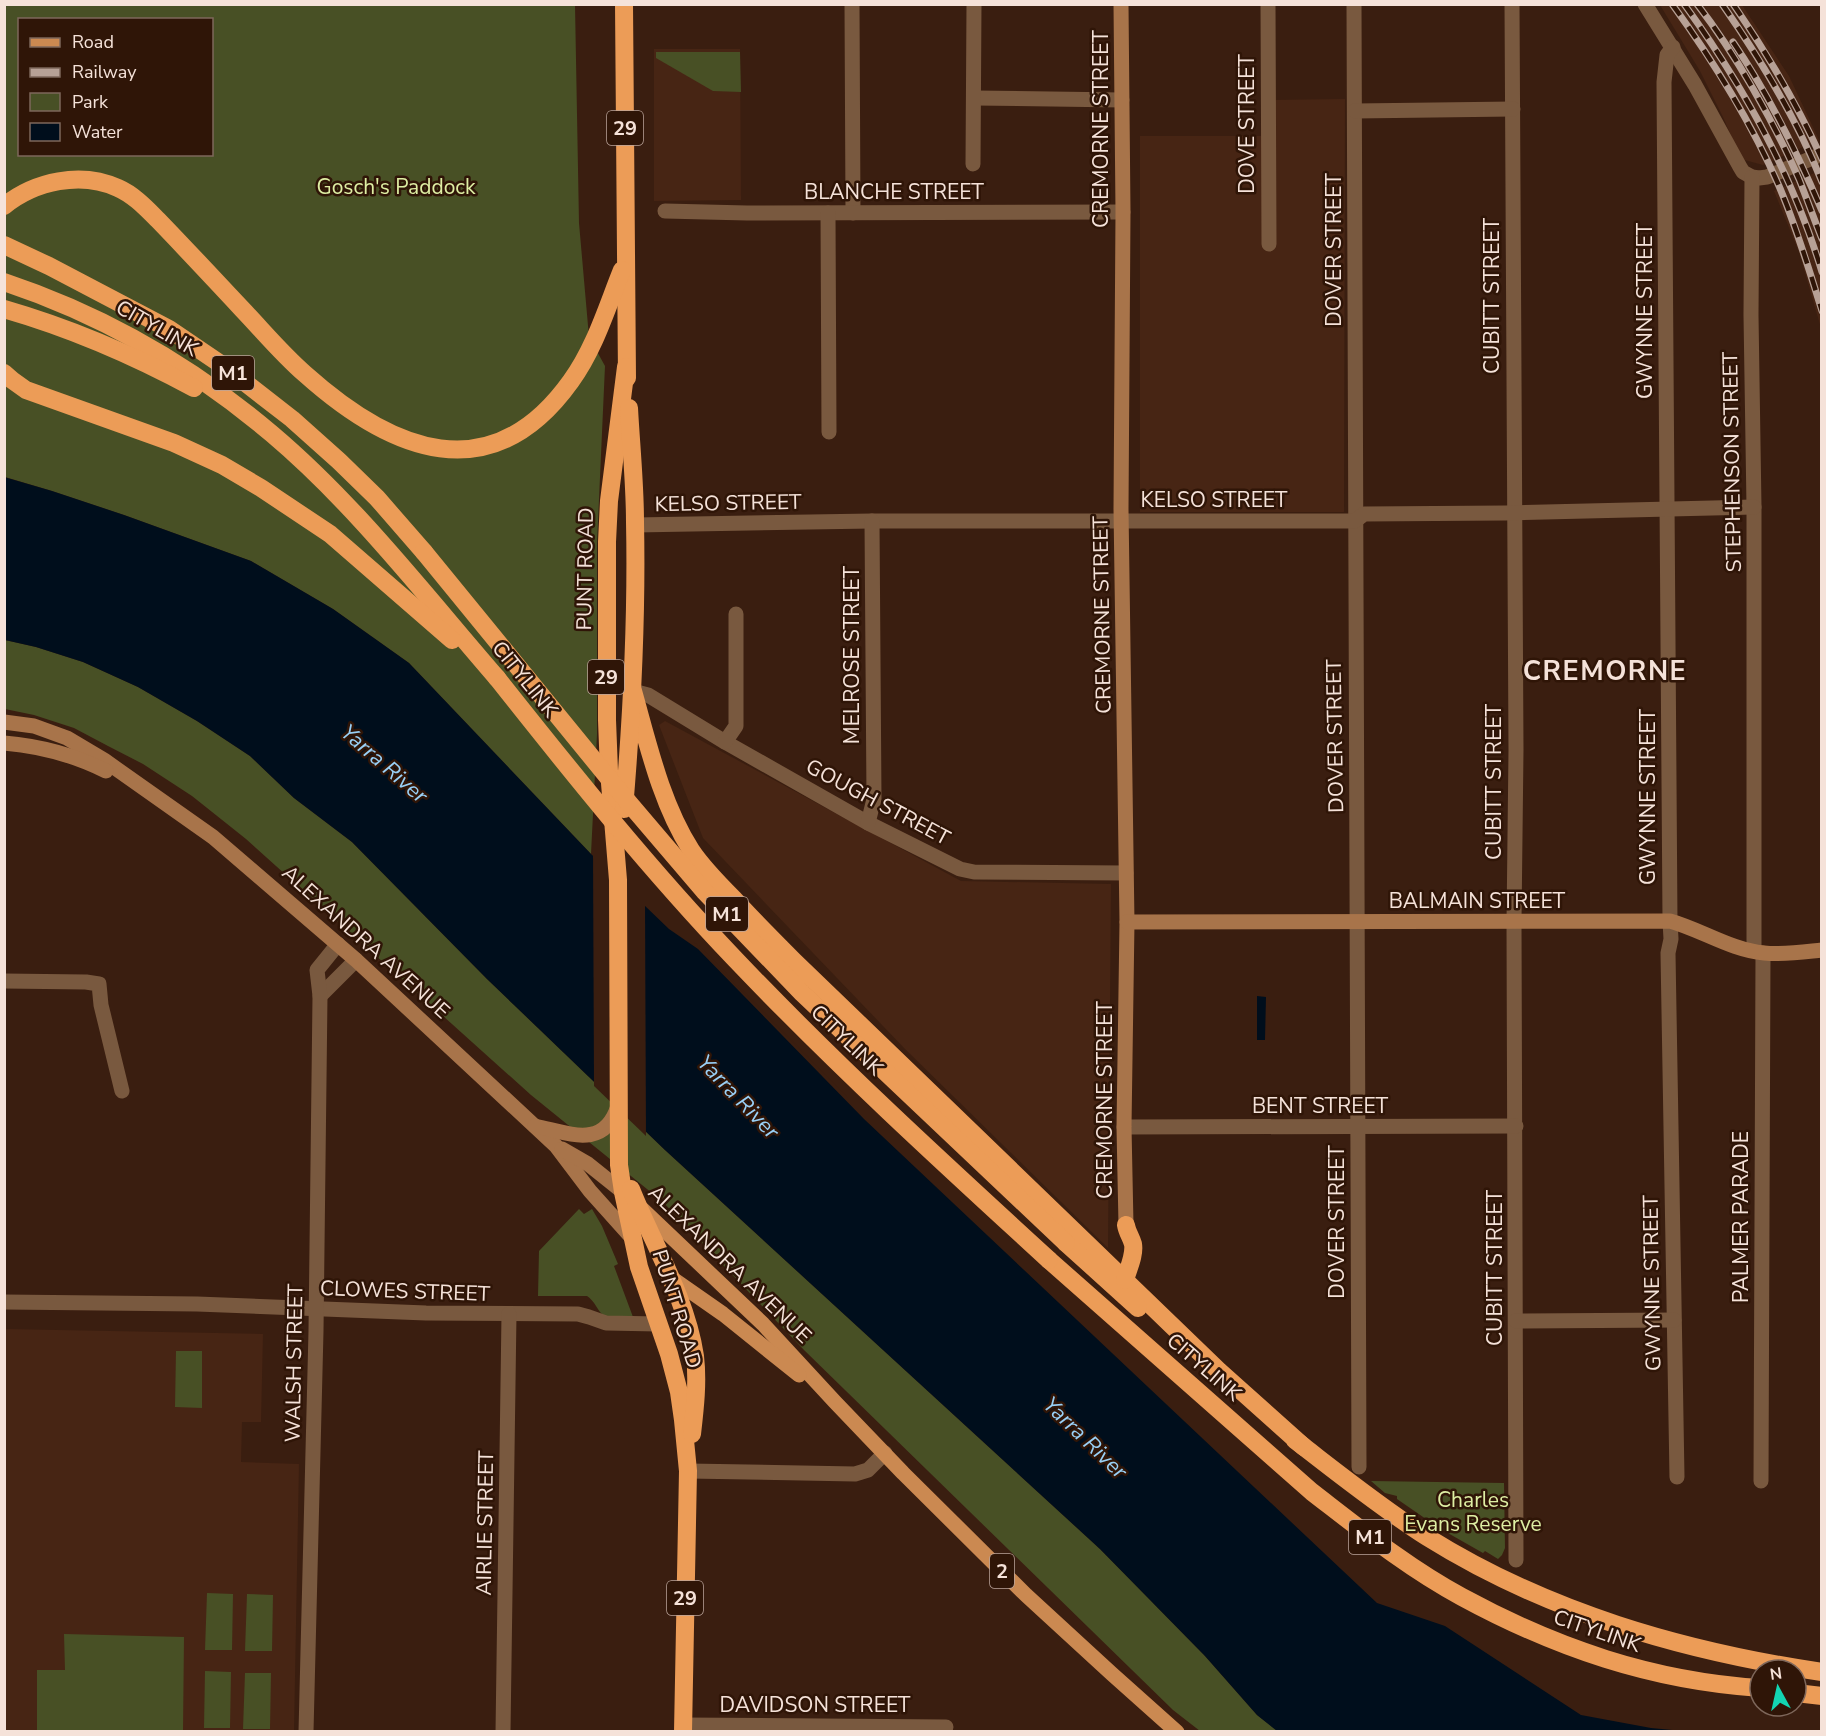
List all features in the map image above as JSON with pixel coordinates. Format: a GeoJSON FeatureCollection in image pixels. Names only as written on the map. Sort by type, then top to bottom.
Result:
{"type":"FeatureCollection","features":[{"type":"Feature","properties":{"kind":"highway","name":"PUNT ROAD"},"geometry":{"type":"LineString","coordinates":[[624,4],[626,367],[635,525],[633,691],[618,880],[620,1093],[615,1127],[623,1192],[642,1278],[679,1392],[684,1420],[688,1472]]}},
{"type":"Feature","properties":{"kind":"highway"},"geometry":{"type":"LineString","coordinates":[[4,206],[26,192],[48,184],[76,180],[112,185],[129,194],[158,220],[287,357],[320,387],[342,404],[393,434],[411,442],[438,448],[472,449],[492,445],[520,432],[546,412],[572,380],[585,359],[626,260]]}},
{"type":"Feature","properties":{"kind":"highway","name":"M1"},"geometry":{"type":"LineString","coordinates":[[4,245],[169,329],[225,367],[292,419],[339,461],[377,498],[424,552],[628,803],[704,891],[802,993],[1066,1243],[1213,1376],[1349,1483],[1428,1538],[1520,1588],[1567,1608],[1656,1638],[1748,1660],[1821,1672]]}},
{"type":"Feature","properties":{"kind":"highway","name":"CITYLINK"},"geometry":{"type":"LineString","coordinates":[[4,282],[61,303],[152,348],[237,406],[322,480],[404,569],[497,678],[563,762],[670,888],[791,1017],[904,1126],[1049,1260],[1312,1492],[1414,1567],[1461,1596],[1536,1633],[1596,1657],[1653,1673],[1717,1685],[1748,1687]]}},
{"type":"Feature","properties":{"kind":"highway"},"geometry":{"type":"LineString","coordinates":[[4,309],[42,320],[130,356],[214,398],[273,435]]}},
{"type":"Feature","properties":{"kind":"highway","name":"PUNT ROAD"},"geometry":{"type":"LineString","coordinates":[[619,856],[609,771],[607,720],[607,543],[609,501],[626,367]]}},
{"type":"Feature","properties":{"kind":"highway"},"geometry":{"type":"LineString","coordinates":[[4,373],[26,390],[157,436],[222,465],[261,488],[330,534],[497,678]]}},
{"type":"Feature","properties":{"kind":"highway"},"geometry":{"type":"LineString","coordinates":[[633,691],[652,758],[670,808],[684,837],[702,865],[794,961],[1219,1371],[1304,1447]]}},
{"type":"Feature","properties":{"kind":"highway","name":"PUNT ROAD"},"geometry":{"type":"LineString","coordinates":[[620,1160],[637,1205],[670,1277],[690,1335],[696,1372],[696,1402],[688,1472],[683,1728]]}},
{"type":"Feature","properties":{"kind":"highway","name":"ALEXANDRA AVENUE"},"geometry":{"type":"LineString","coordinates":[[623,1192],[637,1205]]}},
{"type":"Feature","properties":{"kind":"highway"},"geometry":{"type":"LineString","coordinates":[[1125,1280],[1133,1249],[1132,1239],[1127,1232],[1126,1225]]}},
{"type":"Feature","properties":{"kind":"highway","name":"ALEXANDRA AVENUE"},"geometry":{"type":"LineString","coordinates":[[633,1239],[670,1277]]}},
{"type":"Feature","properties":{"kind":"main road","name":"ALEXANDRA AVENUE"},"geometry":{"type":"LineString","coordinates":[[637,1205],[763,1324],[903,1473],[1026,1595],[1177,1731]]}},
{"type":"Feature","properties":{"kind":"main road","name":"ALEXANDRA AVENUE"},"geometry":{"type":"LineString","coordinates":[[670,1277],[723,1314],[835,1402]]}},
{"type":"Feature","properties":{"kind":"street"},"geometry":{"type":"LineString","coordinates":[[852,4],[853,213]]}},
{"type":"Feature","properties":{"kind":"street"},"geometry":{"type":"LineString","coordinates":[[973,164],[974,4]]}},
{"type":"Feature","properties":{"kind":"street","name":"CREMORNE STREET"},"geometry":{"type":"LineString","coordinates":[[1121,4],[1122,522],[1127,922],[1124,1127],[1126,1225]]}},
{"type":"Feature","properties":{"kind":"street","name":"DOVE STREET"},"geometry":{"type":"LineString","coordinates":[[1268,4],[1269,244]]}},
{"type":"Feature","properties":{"kind":"street","name":"DOVER STREET"},"geometry":{"type":"LineString","coordinates":[[1354,4],[1359,1467]]}},
{"type":"Feature","properties":{"kind":"street","name":"CUBITT STREET"},"geometry":{"type":"LineString","coordinates":[[1512,4],[1516,739],[1514,922],[1516,1560]]}},
{"type":"Feature","properties":{"kind":"street"},"geometry":{"type":"LineString","coordinates":[[1645,4],[1673,47],[1743,172],[1752,177],[1767,177],[1821,154]]}},
{"type":"Feature","properties":{"kind":"street","name":"GWYNNE STREET"},"geometry":{"type":"LineString","coordinates":[[1673,47],[1667,56],[1664,82],[1671,939],[1668,953],[1677,1477]]}},
{"type":"Feature","properties":{"kind":"street"},"geometry":{"type":"LineString","coordinates":[[974,98],[1122,100]]}},
{"type":"Feature","properties":{"kind":"street"},"geometry":{"type":"LineString","coordinates":[[1355,111],[1513,109]]}},
{"type":"Feature","properties":{"kind":"street","name":"STEPHENSON STREET"},"geometry":{"type":"LineString","coordinates":[[1752,177],[1759,952]]}},
{"type":"Feature","properties":{"kind":"street","name":"BLANCHE STREET"},"geometry":{"type":"LineString","coordinates":[[665,211],[1123,212]]}},
{"type":"Feature","properties":{"kind":"street"},"geometry":{"type":"LineString","coordinates":[[828,213],[830,432]]}},
{"type":"Feature","properties":{"kind":"street","name":"KELSO STREET"},"geometry":{"type":"LineString","coordinates":[[635,525],[872,521],[1355,521],[1364,514],[1754,507]]}},
{"type":"Feature","properties":{"kind":"street","name":"MELROSE STREET"},"geometry":{"type":"LineString","coordinates":[[868,823],[874,799],[872,521]]}},
{"type":"Feature","properties":{"kind":"street"},"geometry":{"type":"LineString","coordinates":[[725,742],[736,726],[736,614]]}},
{"type":"Feature","properties":{"kind":"street","name":"GOUGH STREET"},"geometry":{"type":"LineString","coordinates":[[633,691],[648,695],[725,742],[868,823],[960,869],[974,872],[1126,873]]}},
{"type":"Feature","properties":{"kind":"street","name":"ALEXANDRA AVENUE"},"geometry":{"type":"LineString","coordinates":[[4,722],[34,726],[67,738],[104,760],[213,837],[339,944],[556,1146],[590,1191],[633,1239]]}},
{"type":"Feature","properties":{"kind":"street","name":"ALEXANDRA AVENUE"},"geometry":{"type":"LineString","coordinates":[[4,743],[36,747],[64,754],[137,783]]}},
{"type":"Feature","properties":{"kind":"street","name":"BALMAIN STREET"},"geometry":{"type":"LineString","coordinates":[[1127,922],[1670,921],[1720,941],[1759,952],[1793,953],[1821,950]]}},
{"type":"Feature","properties":{"kind":"street","name":"WALSH STREET"},"geometry":{"type":"LineString","coordinates":[[306,1731],[316,1309],[320,996],[317,970],[339,944]]}},
{"type":"Feature","properties":{"kind":"street","name":"PALMER PARADE"},"geometry":{"type":"LineString","coordinates":[[1759,952],[1761,1481]]}},
{"type":"Feature","properties":{"kind":"street"},"geometry":{"type":"LineString","coordinates":[[320,996],[356,960]]}},
{"type":"Feature","properties":{"kind":"street"},"geometry":{"type":"LineString","coordinates":[[4,981],[99,984],[101,1005],[122,1091]]}},
{"type":"Feature","properties":{"kind":"street"},"geometry":{"type":"LineString","coordinates":[[535,1126],[586,1136],[615,1127]]}},
{"type":"Feature","properties":{"kind":"street","name":"BENT STREET"},"geometry":{"type":"LineString","coordinates":[[1124,1127],[1516,1126]]}},
{"type":"Feature","properties":{"kind":"street","name":"ALEXANDRA AVENUE"},"geometry":{"type":"LineString","coordinates":[[556,1146],[588,1164],[623,1192]]}},
{"type":"Feature","properties":{"kind":"street","name":"CLOWES STREET"},"geometry":{"type":"LineString","coordinates":[[4,1302],[197,1304],[316,1309],[578,1314],[606,1323],[658,1324]]}},
{"type":"Feature","properties":{"kind":"street","name":"AIRLIE STREET"},"geometry":{"type":"LineString","coordinates":[[503,1731],[509,1314]]}},
{"type":"Feature","properties":{"kind":"street"},"geometry":{"type":"LineString","coordinates":[[1516,1321],[1674,1320]]}},
{"type":"Feature","properties":{"kind":"street"},"geometry":{"type":"LineString","coordinates":[[688,1472],[855,1474],[867,1470],[885,1453]]}},
{"type":"Feature","properties":{"kind":"street","name":"DAVIDSON STREET"},"geometry":{"type":"LineString","coordinates":[[683,1728],[946,1727]]}},
{"type":"Feature","properties":{"kind":"shaded area"},"geometry":{"type":"Polygon","coordinates":[[[1660,5],[1742,5],[1789,76],[1819,140],[1763,165],[1741,159],[1700,71],[1660,5]]]}},
{"type":"Feature","properties":{"kind":"shaded area"},"geometry":{"type":"Polygon","coordinates":[[[654,49],[740,49],[741,200],[654,201],[654,49]]]}},
{"type":"Feature","properties":{"kind":"shaded area"},"geometry":{"type":"Polygon","coordinates":[[[1345,99],[1344,512],[1140,512],[1140,136],[1261,136],[1261,100],[1345,99]]]}},
{"type":"Feature","properties":{"kind":"shaded area"},"geometry":{"type":"Polygon","coordinates":[[[1821,170],[1821,328],[1799,252],[1774,191],[1821,170]]]}},
{"type":"Feature","properties":{"kind":"shaded area"},"geometry":{"type":"Polygon","coordinates":[[[665,721],[961,881],[1111,884],[1108,1248],[905,1049],[703,838],[659,725],[665,721]]]}},
{"type":"Feature","properties":{"kind":"shaded area"},"geometry":{"type":"Polygon","coordinates":[[[5,1329],[263,1334],[261,1422],[242,1422],[241,1462],[299,1464],[294,1731],[5,1732],[5,1329]]]}},
{"type":"Feature","properties":{"kind":"green space","name":"Gosch's Paddock"},"geometry":{"type":"Polygon","coordinates":[[[4,5],[575,5],[579,223],[589,337],[605,366],[597,544],[597,734],[591,854],[409,663],[333,609],[251,561],[52,491],[5,477],[4,5]]]}},
{"type":"Feature","properties":{"kind":"green space"},"geometry":{"type":"Polygon","coordinates":[[[656,52],[740,52],[741,92],[713,91],[656,58],[656,52]]]}},
{"type":"Feature","properties":{"kind":"green space"},"geometry":{"type":"Polygon","coordinates":[[[5,640],[83,662],[138,687],[197,721],[250,756],[294,798],[352,842],[487,979],[665,1150],[1100,1549],[1205,1656],[1257,1715],[1278,1731],[1200,1731],[1173,1710],[804,1350],[663,1202],[531,1095],[246,839],[192,796],[143,764],[74,728],[34,715],[5,709],[5,640]]]}},
{"type":"Feature","properties":{"kind":"green space"},"geometry":{"type":"Polygon","coordinates":[[[579,1209],[584,1214],[592,1209],[602,1226],[618,1264],[614,1266],[633,1317],[615,1318],[603,1315],[587,1296],[538,1296],[539,1251],[579,1209]]]}},
{"type":"Feature","properties":{"kind":"green space"},"geometry":{"type":"Polygon","coordinates":[[[176,1351],[202,1351],[202,1408],[175,1407],[176,1351]]]}},
{"type":"Feature","properties":{"kind":"green space","name":"Charles Evans Reserve"},"geometry":{"type":"Polygon","coordinates":[[[1371,1481],[1504,1483],[1505,1548],[1502,1555],[1498,1559],[1485,1551],[1483,1553],[1439,1528],[1397,1499],[1397,1496],[1385,1493],[1371,1481]]]}},
{"type":"Feature","properties":{"kind":"green space"},"geometry":{"type":"Polygon","coordinates":[[[207,1593],[233,1594],[232,1650],[205,1650],[207,1593]]]}},
{"type":"Feature","properties":{"kind":"green space"},"geometry":{"type":"Polygon","coordinates":[[[247,1594],[273,1595],[272,1651],[245,1651],[247,1594]]]}},
{"type":"Feature","properties":{"kind":"green space"},"geometry":{"type":"Polygon","coordinates":[[[64,1634],[184,1637],[183,1731],[37,1731],[37,1670],[65,1670],[64,1634]]]}},
{"type":"Feature","properties":{"kind":"green space"},"geometry":{"type":"Polygon","coordinates":[[[205,1671],[231,1672],[230,1728],[204,1728],[205,1671]]]}},
{"type":"Feature","properties":{"kind":"green space"},"geometry":{"type":"Polygon","coordinates":[[[245,1673],[271,1673],[270,1729],[243,1729],[245,1673]]]}},
{"type":"Feature","properties":{"kind":"water","name":"Yarra River"},"geometry":{"type":"Polygon","coordinates":[[[4,477],[124,515],[251,561],[333,609],[409,663],[591,854],[669,929],[698,949],[864,1119],[1377,1603],[1445,1626],[1581,1715],[1651,1728],[1683,1731],[1277,1731],[1257,1715],[1205,1656],[1100,1549],[665,1150],[487,979],[352,842],[294,798],[250,756],[197,721],[138,687],[83,662],[5,640],[4,477]]]}},
{"type":"Feature","properties":{"kind":"water"},"geometry":{"type":"Polygon","coordinates":[[[1257,996],[1266,997],[1265,1040],[1257,1040],[1257,996]]]}},
{"type":"Feature","properties":{"kind":"pier"},"geometry":{"type":"Polygon","coordinates":[[[593,851],[645,901],[646,1136],[594,1086],[593,851]]]}},
{"type":"Feature","properties":{"kind":"pier"},"geometry":{"type":"Polygon","coordinates":[[[693,942],[701,947],[850,1100],[827,1077],[693,942]]]}},
{"type":"Feature","properties":{"kind":"railway"},"geometry":{"type":"LineString","coordinates":[[1672,4],[1702,47],[1757,139],[1791,216],[1822,311]]}},
{"type":"Feature","properties":{"kind":"railway"},"geometry":{"type":"LineString","coordinates":[[1684,4],[1706,35],[1764,132],[1796,201],[1822,272]]}},
{"type":"Feature","properties":{"kind":"railway"},"geometry":{"type":"LineString","coordinates":[[1697,4],[1739,66],[1778,134],[1799,179],[1822,239]]}},
{"type":"Feature","properties":{"kind":"railway"},"geometry":{"type":"LineString","coordinates":[[1722,4],[1777,90],[1822,182]]}},
{"type":"Feature","properties":{"kind":"railway"},"geometry":{"type":"LineString","coordinates":[[1733,4],[1781,79],[1822,159]]}},
{"type":"Feature","properties":{"kind":"railway"},"geometry":{"type":"LineString","coordinates":[[1733,42],[1759,82],[1782,124],[1822,211]]}},
{"type":"Feature","properties":{"kind":"district","name":"CREMORNE"},"geometry":{"type":"Point","coordinates":[1605,671]}}]}
